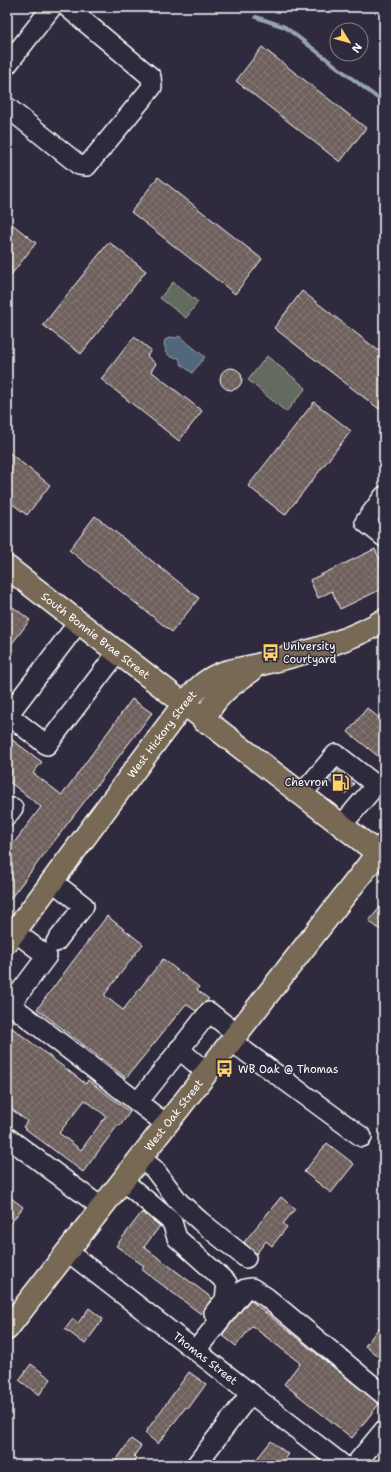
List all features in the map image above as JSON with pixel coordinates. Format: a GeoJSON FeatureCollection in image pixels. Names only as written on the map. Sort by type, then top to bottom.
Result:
{"type":"FeatureCollection","features":[{"type":"Feature","properties":{"kind":"main road","name":"South Bonnie Brae Street"},"geometry":{"type":"LineString","coordinates":[[8,570],[341,826],[382,853]]}},
{"type":"Feature","properties":{"kind":"main road","name":"West Hickory Street"},"geometry":{"type":"LineString","coordinates":[[11,937],[183,705],[200,685],[220,674],[261,665],[322,646],[383,623]]}},
{"type":"Feature","properties":{"kind":"main road"},"geometry":{"type":"LineString","coordinates":[[204,721],[209,709],[220,694],[232,683],[261,665]]}},
{"type":"Feature","properties":{"kind":"main road","name":"West Oak Street"},"geometry":{"type":"LineString","coordinates":[[7,1329],[166,1124],[382,853]]}},
{"type":"Feature","properties":{"kind":"street"},"geometry":{"type":"LineString","coordinates":[[7,65],[52,7]]}},
{"type":"Feature","properties":{"kind":"street"},"geometry":{"type":"LineString","coordinates":[[7,107],[79,165],[88,166],[152,86],[151,77],[68,7]]}},
{"type":"Feature","properties":{"kind":"street"},"geometry":{"type":"LineString","coordinates":[[383,498],[364,522],[384,537]]}},
{"type":"Feature","properties":{"kind":"street"},"geometry":{"type":"LineString","coordinates":[[78,623],[8,715],[47,745],[117,653]]}},
{"type":"Feature","properties":{"kind":"street"},"geometry":{"type":"LineString","coordinates":[[301,795],[336,754],[380,786],[341,826]]}},
{"type":"Feature","properties":{"kind":"street"},"geometry":{"type":"LineString","coordinates":[[52,881],[84,906],[56,942]]}},
{"type":"Feature","properties":{"kind":"street"},"geometry":{"type":"LineString","coordinates":[[11,937],[47,956],[12,999],[166,1124]]}},
{"type":"Feature","properties":{"kind":"street"},"geometry":{"type":"LineString","coordinates":[[138,1102],[209,1012],[234,1038],[362,1137]]}},
{"type":"Feature","properties":{"kind":"street"},"geometry":{"type":"LineString","coordinates":[[179,1050],[207,1073]]}},
{"type":"Feature","properties":{"kind":"street"},"geometry":{"type":"LineString","coordinates":[[7,1138],[101,1207]]}},
{"type":"Feature","properties":{"kind":"street"},"geometry":{"type":"LineString","coordinates":[[140,1158],[154,1170],[179,1202],[246,1258]]}},
{"type":"Feature","properties":{"kind":"street"},"geometry":{"type":"LineString","coordinates":[[122,1180],[172,1222],[177,1238],[227,1283],[225,1300],[192,1347]]}},
{"type":"Feature","properties":{"kind":"street","name":"Thomas Street"},"geometry":{"type":"LineString","coordinates":[[67,1251],[344,1465]]}},
{"type":"Feature","properties":{"kind":"street"},"geometry":{"type":"LineString","coordinates":[[192,1347],[245,1289],[252,1288],[266,1297],[384,1395]]}},
{"type":"Feature","properties":{"kind":"street"},"geometry":{"type":"LineString","coordinates":[[196,1465],[251,1392]]}},
{"type":"Feature","properties":{"kind":"street"},"geometry":{"type":"LineString","coordinates":[[355,1465],[384,1430]]}},
{"type":"Feature","properties":{"kind":"shaded area"},"geometry":{"type":"Polygon","coordinates":[[[173,282],[198,302],[186,318],[160,298],[173,282]]]}},
{"type":"Feature","properties":{"kind":"shaded area"},"geometry":{"type":"Polygon","coordinates":[[[267,356],[306,388],[286,412],[248,380],[267,356]]]}},
{"type":"Feature","properties":{"kind":"water"},"geometry":{"type":"Polygon","coordinates":[[[179,336],[205,357],[192,373],[181,364],[179,358],[171,357],[165,352],[165,340],[171,337],[176,338],[179,336]]]}},
{"type":"Feature","properties":{"kind":"building"},"geometry":{"type":"Polygon","coordinates":[[[262,47],[366,128],[340,162],[236,81],[262,47]]]}},
{"type":"Feature","properties":{"kind":"building"},"geometry":{"type":"Polygon","coordinates":[[[158,177],[262,259],[235,294],[131,212],[158,177]]]}},
{"type":"Feature","properties":{"kind":"building"},"geometry":{"type":"Polygon","coordinates":[[[7,220],[36,243],[7,280],[7,220]]]}},
{"type":"Feature","properties":{"kind":"building"},"geometry":{"type":"Polygon","coordinates":[[[109,242],[146,271],[81,354],[43,325],[109,242]]]}},
{"type":"Feature","properties":{"kind":"building"},"geometry":{"type":"Polygon","coordinates":[[[302,291],[384,355],[384,402],[379,409],[274,328],[302,291]]]}},
{"type":"Feature","properties":{"kind":"building"},"geometry":{"type":"Polygon","coordinates":[[[134,337],[151,350],[147,356],[156,364],[151,371],[202,411],[179,441],[101,379],[134,337]]]}},
{"type":"Feature","properties":{"kind":"building"},"geometry":{"type":"Polygon","coordinates":[[[227,368],[235,368],[242,375],[242,383],[235,390],[227,390],[220,383],[220,375],[227,368]]]}},
{"type":"Feature","properties":{"kind":"building"},"geometry":{"type":"Polygon","coordinates":[[[314,402],[351,431],[285,515],[248,486],[314,402]]]}},
{"type":"Feature","properties":{"kind":"building"},"geometry":{"type":"Polygon","coordinates":[[[7,451],[50,485],[27,515],[7,500],[7,451]]]}},
{"type":"Feature","properties":{"kind":"building"},"geometry":{"type":"Polygon","coordinates":[[[95,516],[199,598],[172,632],[69,550],[95,516]]]}},
{"type":"Feature","properties":{"kind":"building"},"geometry":{"type":"Polygon","coordinates":[[[375,549],[384,568],[384,588],[340,609],[332,591],[318,598],[310,580],[375,549]]]}},
{"type":"Feature","properties":{"kind":"building"},"geometry":{"type":"Polygon","coordinates":[[[13,607],[30,620],[7,650],[7,614],[13,607]]]}},
{"type":"Feature","properties":{"kind":"building"},"geometry":{"type":"Polygon","coordinates":[[[132,699],[152,713],[7,903],[7,852],[41,807],[7,780],[7,736],[42,762],[33,773],[62,795],[132,699]]]}},
{"type":"Feature","properties":{"kind":"building"},"geometry":{"type":"Polygon","coordinates":[[[367,708],[384,722],[384,761],[348,732],[367,708]]]}},
{"type":"Feature","properties":{"kind":"building","name":"Chevron"},"geometry":{"type":"Polygon","coordinates":[[[337,770],[354,784],[345,794],[328,780],[337,770]]]}},
{"type":"Feature","properties":{"kind":"building"},"geometry":{"type":"Polygon","coordinates":[[[384,902],[384,933],[369,921],[384,902]]]}},
{"type":"Feature","properties":{"kind":"building"},"geometry":{"type":"Polygon","coordinates":[[[107,916],[143,944],[105,996],[123,1010],[163,959],[199,987],[197,990],[209,999],[196,1011],[186,1004],[126,1078],[37,1009],[107,916]]]}},
{"type":"Feature","properties":{"kind":"building"},"geometry":{"type":"Polygon","coordinates":[[[7,1024],[86,1084],[88,1080],[130,1112],[120,1126],[118,1125],[83,1172],[23,1127],[27,1121],[7,1106],[7,1024]],[[85,1100],[59,1133],[81,1150],[106,1116],[85,1100]]]}},
{"type":"Feature","properties":{"kind":"building"},"geometry":{"type":"Polygon","coordinates":[[[327,1143],[354,1164],[331,1193],[304,1172],[327,1143]]]}},
{"type":"Feature","properties":{"kind":"building"},"geometry":{"type":"Polygon","coordinates":[[[7,1195],[23,1207],[7,1228],[7,1195]]]}},
{"type":"Feature","properties":{"kind":"building"},"geometry":{"type":"Polygon","coordinates":[[[281,1197],[295,1209],[283,1224],[287,1227],[272,1246],[266,1241],[256,1254],[244,1242],[281,1197]]]}},
{"type":"Feature","properties":{"kind":"building"},"geometry":{"type":"Polygon","coordinates":[[[142,1212],[160,1226],[144,1247],[212,1298],[201,1314],[141,1269],[144,1266],[116,1246],[142,1212]]]}},
{"type":"Feature","properties":{"kind":"building"},"geometry":{"type":"Polygon","coordinates":[[[250,1300],[379,1404],[352,1438],[284,1384],[300,1363],[252,1326],[236,1346],[222,1335],[250,1300]]]}},
{"type":"Feature","properties":{"kind":"building"},"geometry":{"type":"Polygon","coordinates":[[[89,1308],[103,1319],[85,1344],[65,1329],[73,1319],[78,1323],[89,1308]]]}},
{"type":"Feature","properties":{"kind":"building"},"geometry":{"type":"Polygon","coordinates":[[[384,1321],[384,1361],[365,1346],[384,1321]]]}},
{"type":"Feature","properties":{"kind":"building"},"geometry":{"type":"Polygon","coordinates":[[[31,1364],[51,1379],[39,1395],[19,1380],[31,1364]]]}},
{"type":"Feature","properties":{"kind":"building"},"geometry":{"type":"Polygon","coordinates":[[[189,1372],[206,1384],[188,1409],[186,1407],[158,1444],[145,1433],[189,1372]]]}},
{"type":"Feature","properties":{"kind":"building"},"geometry":{"type":"Polygon","coordinates":[[[131,1439],[141,1446],[134,1456],[136,1458],[131,1465],[113,1465],[131,1439]]]}},
{"type":"Feature","properties":{"kind":"building"},"geometry":{"type":"Polygon","coordinates":[[[271,1441],[288,1454],[280,1465],[262,1465],[256,1460],[271,1441]]]}},
{"type":"Feature","properties":{"kind":"waterway"},"geometry":{"type":"LineString","coordinates":[[256,17],[285,27],[384,103]]}},
{"type":"Feature","properties":{"kind":"place","name":"University Courtyard"},"geometry":{"type":"Point","coordinates":[270,652]}},
{"type":"Feature","properties":{"kind":"place","name":"Chevron"},"geometry":{"type":"Point","coordinates":[341,782]}},
{"type":"Feature","properties":{"kind":"place","name":"WB Oak @ Thomas"},"geometry":{"type":"Point","coordinates":[225,1069]}}]}
